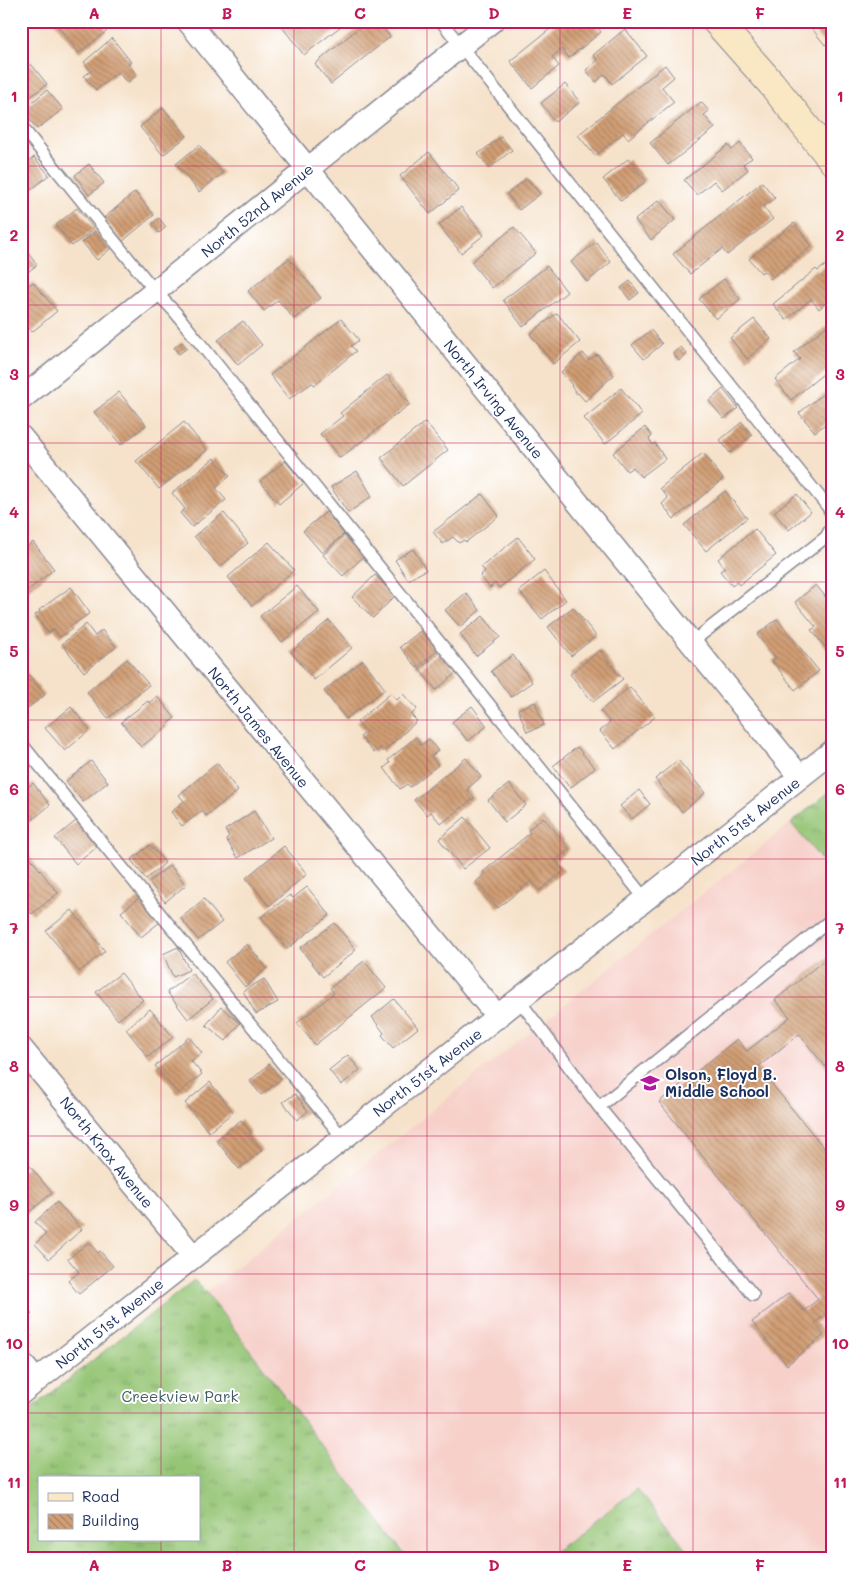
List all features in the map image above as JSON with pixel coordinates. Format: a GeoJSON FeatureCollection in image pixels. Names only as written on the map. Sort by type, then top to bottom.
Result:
{"type":"FeatureCollection","features":[{"type":"Feature","properties":{"kind":"street","name":"North Irving Avenue"},"geometry":{"type":"LineString","coordinates":[[188,21],[800,777]]}},
{"type":"Feature","properties":{"kind":"street","name":"North 52nd Avenue"},"geometry":{"type":"LineString","coordinates":[[21,399],[492,21]]}},
{"type":"Feature","properties":{"kind":"street"},"geometry":{"type":"LineString","coordinates":[[716,21],[771,83],[833,161]]}},
{"type":"Feature","properties":{"kind":"street","name":"North James Avenue"},"geometry":{"type":"LineString","coordinates":[[21,436],[498,1017]]}},
{"type":"Feature","properties":{"kind":"street","name":"North 51st Avenue"},"geometry":{"type":"LineString","coordinates":[[21,1393],[833,751]]}},
{"type":"Feature","properties":{"kind":"street","name":"North Knox Avenue"},"geometry":{"type":"LineString","coordinates":[[21,1048],[193,1256]]}},
{"type":"Feature","properties":{"kind":"lane"},"geometry":{"type":"LineString","coordinates":[[442,21],[833,516]]}},
{"type":"Feature","properties":{"kind":"lane"},"geometry":{"type":"LineString","coordinates":[[21,126],[155,292],[174,312],[646,900]]}},
{"type":"Feature","properties":{"kind":"lane"},"geometry":{"type":"LineString","coordinates":[[692,642],[826,537],[833,524]]}},
{"type":"Feature","properties":{"kind":"lane"},"geometry":{"type":"LineString","coordinates":[[21,743],[343,1138]]}},
{"type":"Feature","properties":{"kind":"lane"},"geometry":{"type":"LineString","coordinates":[[599,1107],[833,918]]}},
{"type":"Feature","properties":{"kind":"lane"},"geometry":{"type":"LineString","coordinates":[[519,1000],[599,1107],[753,1295]]}},
{"type":"Feature","properties":{"kind":"lane"},"geometry":{"type":"LineString","coordinates":[[21,1354],[41,1378]]}},
{"type":"Feature","properties":{"kind":"shaded area","name":"Olson, Floyd B. Middle School"},"geometry":{"type":"Polygon","coordinates":[[[791,823],[833,874],[833,1550],[823,1558],[694,1558],[637,1489],[546,1558],[407,1558],[206,1292],[791,823]]]}},
{"type":"Feature","properties":{"kind":"green space"},"geometry":{"type":"Polygon","coordinates":[[[833,789],[833,874],[791,823],[833,789]]]}},
{"type":"Feature","properties":{"kind":"green space","name":"Creekview Park"},"geometry":{"type":"Polygon","coordinates":[[[194,1280],[206,1292],[407,1558],[21,1558],[21,1417],[194,1280]]]}},
{"type":"Feature","properties":{"kind":"green space"},"geometry":{"type":"Polygon","coordinates":[[[637,1489],[694,1558],[546,1558],[637,1489]]]}},
{"type":"Feature","properties":{"kind":"building"},"geometry":{"type":"Polygon","coordinates":[[[58,21],[99,21],[107,31],[79,53],[55,23],[58,21]]]}},
{"type":"Feature","properties":{"kind":"building"},"geometry":{"type":"Polygon","coordinates":[[[288,21],[343,21],[345,23],[304,55],[282,27],[288,21]]]}},
{"type":"Feature","properties":{"kind":"building"},"geometry":{"type":"Polygon","coordinates":[[[367,21],[378,21],[390,37],[331,84],[315,64],[367,21]]]}},
{"type":"Feature","properties":{"kind":"building"},"geometry":{"type":"Polygon","coordinates":[[[560,21],[592,21],[601,32],[569,58],[562,49],[552,57],[559,66],[532,88],[510,61],[560,21]]]}},
{"type":"Feature","properties":{"kind":"building"},"geometry":{"type":"Polygon","coordinates":[[[806,21],[833,21],[833,38],[825,45],[806,21]]]}},
{"type":"Feature","properties":{"kind":"building"},"geometry":{"type":"Polygon","coordinates":[[[625,29],[647,56],[612,84],[605,74],[596,82],[586,70],[598,60],[593,55],[625,29]]]}},
{"type":"Feature","properties":{"kind":"building"},"geometry":{"type":"Polygon","coordinates":[[[112,38],[131,62],[128,64],[137,75],[127,83],[118,72],[96,90],[84,76],[91,71],[84,62],[112,38]]]}},
{"type":"Feature","properties":{"kind":"building"},"geometry":{"type":"Polygon","coordinates":[[[31,64],[47,84],[21,104],[21,73],[31,64]]]}},
{"type":"Feature","properties":{"kind":"building"},"geometry":{"type":"Polygon","coordinates":[[[665,65],[674,77],[662,87],[674,102],[628,139],[623,133],[595,156],[578,135],[665,65]]]}},
{"type":"Feature","properties":{"kind":"building"},"geometry":{"type":"Polygon","coordinates":[[[565,84],[580,102],[555,122],[541,103],[565,84]]]}},
{"type":"Feature","properties":{"kind":"building"},"geometry":{"type":"Polygon","coordinates":[[[47,90],[63,109],[37,129],[22,110],[47,90]]]}},
{"type":"Feature","properties":{"kind":"building"},"geometry":{"type":"Polygon","coordinates":[[[701,102],[709,111],[704,115],[715,128],[668,165],[650,143],[701,102]]]}},
{"type":"Feature","properties":{"kind":"building"},"geometry":{"type":"Polygon","coordinates":[[[163,108],[187,136],[163,155],[140,127],[163,108]]]}},
{"type":"Feature","properties":{"kind":"building"},"geometry":{"type":"Polygon","coordinates":[[[501,137],[512,150],[490,168],[478,154],[501,137]]]}},
{"type":"Feature","properties":{"kind":"building"},"geometry":{"type":"Polygon","coordinates":[[[740,143],[752,158],[743,164],[748,170],[722,190],[714,181],[697,195],[684,180],[728,145],[732,150],[740,143]]]}},
{"type":"Feature","properties":{"kind":"building"},"geometry":{"type":"Polygon","coordinates":[[[199,145],[223,173],[199,192],[176,164],[199,145]]]}},
{"type":"Feature","properties":{"kind":"building"},"geometry":{"type":"Polygon","coordinates":[[[429,152],[459,190],[430,214],[400,176],[429,152]]]}},
{"type":"Feature","properties":{"kind":"building"},"geometry":{"type":"Polygon","coordinates":[[[34,157],[49,175],[21,198],[21,168],[34,157]]]}},
{"type":"Feature","properties":{"kind":"building"},"geometry":{"type":"Polygon","coordinates":[[[628,159],[646,181],[621,201],[603,179],[628,159]]]}},
{"type":"Feature","properties":{"kind":"building"},"geometry":{"type":"Polygon","coordinates":[[[89,164],[104,183],[89,195],[75,175],[89,164]]]}},
{"type":"Feature","properties":{"kind":"building"},"geometry":{"type":"Polygon","coordinates":[[[527,178],[540,194],[519,210],[507,194],[527,178]]]}},
{"type":"Feature","properties":{"kind":"building"},"geometry":{"type":"Polygon","coordinates":[[[762,182],[775,198],[763,207],[773,219],[727,255],[722,249],[690,274],[673,254],[762,182]]]}},
{"type":"Feature","properties":{"kind":"building"},"geometry":{"type":"Polygon","coordinates":[[[135,192],[154,215],[123,241],[104,218],[135,192]]]}},
{"type":"Feature","properties":{"kind":"building"},"geometry":{"type":"Polygon","coordinates":[[[659,200],[675,220],[651,240],[635,220],[659,200]]]}},
{"type":"Feature","properties":{"kind":"building"},"geometry":{"type":"Polygon","coordinates":[[[461,207],[484,235],[461,253],[439,225],[461,207]]]}},
{"type":"Feature","properties":{"kind":"building"},"geometry":{"type":"Polygon","coordinates":[[[77,208],[94,229],[72,246],[56,225],[77,208]]]}},
{"type":"Feature","properties":{"kind":"building"},"geometry":{"type":"Polygon","coordinates":[[[159,218],[166,227],[159,233],[152,224],[159,218]]]}},
{"type":"Feature","properties":{"kind":"building"},"geometry":{"type":"Polygon","coordinates":[[[794,223],[812,246],[770,279],[764,271],[761,273],[749,259],[794,223]]]}},
{"type":"Feature","properties":{"kind":"building"},"geometry":{"type":"Polygon","coordinates":[[[514,227],[536,253],[492,288],[471,262],[514,227]]]}},
{"type":"Feature","properties":{"kind":"building"},"geometry":{"type":"Polygon","coordinates":[[[95,231],[110,249],[97,260],[82,242],[95,231]]]}},
{"type":"Feature","properties":{"kind":"building"},"geometry":{"type":"Polygon","coordinates":[[[596,242],[611,262],[587,282],[571,262],[596,242]]]}},
{"type":"Feature","properties":{"kind":"building"},"geometry":{"type":"Polygon","coordinates":[[[21,244],[37,265],[21,277],[21,244]]]}},
{"type":"Feature","properties":{"kind":"building"},"geometry":{"type":"Polygon","coordinates":[[[289,258],[321,298],[294,319],[278,300],[264,311],[248,291],[289,258]]]}},
{"type":"Feature","properties":{"kind":"building"},"geometry":{"type":"Polygon","coordinates":[[[827,264],[833,271],[833,297],[819,309],[811,299],[786,320],[773,304],[816,269],[818,271],[827,264]]]}},
{"type":"Feature","properties":{"kind":"building"},"geometry":{"type":"Polygon","coordinates":[[[547,266],[567,292],[523,327],[503,300],[547,266]]]}},
{"type":"Feature","properties":{"kind":"building"},"geometry":{"type":"Polygon","coordinates":[[[724,279],[740,299],[716,319],[699,299],[724,279]]]}},
{"type":"Feature","properties":{"kind":"building"},"geometry":{"type":"Polygon","coordinates":[[[630,281],[639,293],[630,300],[621,288],[630,281]]]}},
{"type":"Feature","properties":{"kind":"building"},"geometry":{"type":"Polygon","coordinates":[[[33,282],[57,311],[32,332],[21,319],[21,291],[33,282]]]}},
{"type":"Feature","properties":{"kind":"building"},"geometry":{"type":"Polygon","coordinates":[[[557,313],[580,342],[553,364],[530,334],[557,313]]]}},
{"type":"Feature","properties":{"kind":"building"},"geometry":{"type":"Polygon","coordinates":[[[341,319],[359,340],[351,346],[356,351],[315,385],[312,383],[289,399],[270,375],[341,319]]]}},
{"type":"Feature","properties":{"kind":"building"},"geometry":{"type":"Polygon","coordinates":[[[754,319],[771,339],[747,359],[730,338],[754,319]]]}},
{"type":"Feature","properties":{"kind":"building"},"geometry":{"type":"Polygon","coordinates":[[[243,321],[262,345],[238,365],[218,340],[243,321]]]}},
{"type":"Feature","properties":{"kind":"building"},"geometry":{"type":"Polygon","coordinates":[[[833,321],[833,366],[791,400],[775,379],[800,359],[794,352],[833,321]]]}},
{"type":"Feature","properties":{"kind":"building"},"geometry":{"type":"Polygon","coordinates":[[[651,330],[662,344],[644,359],[632,345],[651,330]]]}},
{"type":"Feature","properties":{"kind":"building"},"geometry":{"type":"Polygon","coordinates":[[[182,342],[187,348],[179,354],[174,348],[182,342]]]}},
{"type":"Feature","properties":{"kind":"building"},"geometry":{"type":"Polygon","coordinates":[[[681,347],[687,354],[679,361],[673,353],[681,347]]]}},
{"type":"Feature","properties":{"kind":"building"},"geometry":{"type":"Polygon","coordinates":[[[583,353],[589,360],[597,354],[614,375],[585,401],[577,394],[561,372],[583,353]]]}},
{"type":"Feature","properties":{"kind":"building"},"geometry":{"type":"Polygon","coordinates":[[[387,375],[410,404],[340,458],[320,434],[343,416],[340,413],[387,375]]]}},
{"type":"Feature","properties":{"kind":"building"},"geometry":{"type":"Polygon","coordinates":[[[833,386],[833,418],[815,432],[799,413],[833,386]]]}},
{"type":"Feature","properties":{"kind":"building"},"geometry":{"type":"Polygon","coordinates":[[[621,388],[642,414],[605,444],[584,418],[621,388]]]}},
{"type":"Feature","properties":{"kind":"building"},"geometry":{"type":"Polygon","coordinates":[[[723,389],[738,408],[724,419],[709,401],[723,389]]]}},
{"type":"Feature","properties":{"kind":"building"},"geometry":{"type":"Polygon","coordinates":[[[119,392],[146,425],[121,445],[94,412],[119,392]]]}},
{"type":"Feature","properties":{"kind":"building"},"geometry":{"type":"Polygon","coordinates":[[[184,422],[207,450],[159,489],[136,461],[184,422]]]}},
{"type":"Feature","properties":{"kind":"building"},"geometry":{"type":"Polygon","coordinates":[[[425,422],[448,450],[403,486],[381,458],[425,422]]]}},
{"type":"Feature","properties":{"kind":"building"},"geometry":{"type":"Polygon","coordinates":[[[742,422],[752,435],[730,453],[720,440],[742,422]]]}},
{"type":"Feature","properties":{"kind":"building"},"geometry":{"type":"Polygon","coordinates":[[[645,427],[652,436],[649,439],[653,445],[655,443],[665,459],[641,477],[633,467],[627,471],[613,453],[645,427]]]}},
{"type":"Feature","properties":{"kind":"building"},"geometry":{"type":"Polygon","coordinates":[[[703,453],[723,479],[674,519],[662,504],[668,498],[660,488],[703,453]]]}},
{"type":"Feature","properties":{"kind":"building"},"geometry":{"type":"Polygon","coordinates":[[[214,458],[230,476],[216,488],[226,500],[192,527],[180,513],[185,509],[172,493],[214,458]]]}},
{"type":"Feature","properties":{"kind":"building"},"geometry":{"type":"Polygon","coordinates":[[[285,461],[304,483],[279,504],[260,481],[285,461]]]}},
{"type":"Feature","properties":{"kind":"building"},"geometry":{"type":"Polygon","coordinates":[[[357,471],[372,496],[348,513],[331,487],[357,471]]]}},
{"type":"Feature","properties":{"kind":"building"},"geometry":{"type":"Polygon","coordinates":[[[725,491],[747,518],[706,551],[684,525],[725,491]]]}},
{"type":"Feature","properties":{"kind":"building"},"geometry":{"type":"Polygon","coordinates":[[[482,494],[499,516],[466,542],[464,540],[459,543],[453,537],[443,544],[433,532],[482,494]]]}},
{"type":"Feature","properties":{"kind":"building"},"geometry":{"type":"Polygon","coordinates":[[[797,494],[811,512],[789,530],[774,512],[797,494]]]}},
{"type":"Feature","properties":{"kind":"building"},"geometry":{"type":"Polygon","coordinates":[[[326,512],[344,534],[322,553],[303,531],[326,512]]]}},
{"type":"Feature","properties":{"kind":"building"},"geometry":{"type":"Polygon","coordinates":[[[224,513],[248,543],[220,567],[194,536],[224,513]]]}},
{"type":"Feature","properties":{"kind":"building"},"geometry":{"type":"Polygon","coordinates":[[[755,529],[776,555],[739,585],[737,582],[732,586],[720,571],[725,568],[718,559],[755,529]]]}},
{"type":"Feature","properties":{"kind":"building"},"geometry":{"type":"Polygon","coordinates":[[[344,535],[364,556],[343,576],[323,555],[344,535]]]}},
{"type":"Feature","properties":{"kind":"building"},"geometry":{"type":"Polygon","coordinates":[[[518,537],[535,559],[499,588],[495,583],[490,588],[480,576],[485,571],[481,567],[518,537]]]}},
{"type":"Feature","properties":{"kind":"building"},"geometry":{"type":"Polygon","coordinates":[[[33,542],[54,569],[21,596],[21,551],[33,542]]]}},
{"type":"Feature","properties":{"kind":"building"},"geometry":{"type":"Polygon","coordinates":[[[269,542],[294,570],[252,606],[228,577],[269,542]]]}},
{"type":"Feature","properties":{"kind":"building"},"geometry":{"type":"Polygon","coordinates":[[[413,549],[426,570],[408,580],[395,560],[413,549]]]}},
{"type":"Feature","properties":{"kind":"building"},"geometry":{"type":"Polygon","coordinates":[[[544,571],[566,600],[542,619],[519,591],[544,571]]]}},
{"type":"Feature","properties":{"kind":"building"},"geometry":{"type":"Polygon","coordinates":[[[375,575],[395,596],[373,618],[352,597],[375,575]]]}},
{"type":"Feature","properties":{"kind":"building"},"geometry":{"type":"Polygon","coordinates":[[[816,585],[833,606],[833,656],[811,630],[816,627],[795,602],[816,585]]]}},
{"type":"Feature","properties":{"kind":"building"},"geometry":{"type":"Polygon","coordinates":[[[297,586],[319,612],[282,642],[260,616],[297,586]]]}},
{"type":"Feature","properties":{"kind":"building"},"geometry":{"type":"Polygon","coordinates":[[[71,587],[90,613],[70,627],[72,629],[60,637],[54,629],[48,633],[35,615],[71,587]]]}},
{"type":"Feature","properties":{"kind":"building"},"geometry":{"type":"Polygon","coordinates":[[[466,593],[480,610],[460,627],[445,610],[466,593]]]}},
{"type":"Feature","properties":{"kind":"building"},"geometry":{"type":"Polygon","coordinates":[[[573,607],[596,636],[571,656],[548,627],[573,607]]]}},
{"type":"Feature","properties":{"kind":"building"},"geometry":{"type":"Polygon","coordinates":[[[483,616],[500,637],[476,656],[460,634],[483,616]]]}},
{"type":"Feature","properties":{"kind":"building"},"geometry":{"type":"Polygon","coordinates":[[[777,619],[819,671],[795,690],[772,661],[776,658],[757,635],[777,619]]]}},
{"type":"Feature","properties":{"kind":"building"},"geometry":{"type":"Polygon","coordinates":[[[329,620],[352,648],[314,680],[291,652],[329,620]]]}},
{"type":"Feature","properties":{"kind":"building"},"geometry":{"type":"Polygon","coordinates":[[[86,624],[95,636],[102,630],[116,647],[84,672],[62,644],[86,624]]]}},
{"type":"Feature","properties":{"kind":"building"},"geometry":{"type":"Polygon","coordinates":[[[423,629],[439,649],[417,668],[400,647],[423,629]]]}},
{"type":"Feature","properties":{"kind":"building"},"geometry":{"type":"Polygon","coordinates":[[[600,650],[623,679],[593,702],[570,674],[600,650]]]}},
{"type":"Feature","properties":{"kind":"building"},"geometry":{"type":"Polygon","coordinates":[[[440,652],[457,672],[436,690],[419,669],[440,652]]]}},
{"type":"Feature","properties":{"kind":"building"},"geometry":{"type":"Polygon","coordinates":[[[513,655],[532,682],[511,697],[491,671],[513,655]]]}},
{"type":"Feature","properties":{"kind":"building"},"geometry":{"type":"Polygon","coordinates":[[[127,659],[149,685],[108,718],[87,692],[127,659]]]}},
{"type":"Feature","properties":{"kind":"building"},"geometry":{"type":"Polygon","coordinates":[[[363,660],[385,689],[346,719],[324,691],[363,660]]]}},
{"type":"Feature","properties":{"kind":"building"},"geometry":{"type":"Polygon","coordinates":[[[25,670],[45,695],[21,713],[21,673],[25,670]]]}},
{"type":"Feature","properties":{"kind":"building"},"geometry":{"type":"Polygon","coordinates":[[[630,687],[655,717],[615,749],[600,731],[610,722],[600,711],[630,687]]]}},
{"type":"Feature","properties":{"kind":"building"},"geometry":{"type":"Polygon","coordinates":[[[391,693],[397,700],[403,694],[417,709],[411,715],[417,721],[383,752],[380,748],[374,753],[360,737],[366,732],[357,722],[391,693]]]}},
{"type":"Feature","properties":{"kind":"building"},"geometry":{"type":"Polygon","coordinates":[[[157,696],[175,718],[167,724],[168,726],[141,747],[121,722],[157,696]]]}},
{"type":"Feature","properties":{"kind":"building"},"geometry":{"type":"Polygon","coordinates":[[[535,702],[544,725],[527,732],[518,709],[535,702]]]}},
{"type":"Feature","properties":{"kind":"building"},"geometry":{"type":"Polygon","coordinates":[[[472,706],[487,726],[468,741],[452,722],[472,706]]]}},
{"type":"Feature","properties":{"kind":"building"},"geometry":{"type":"Polygon","coordinates":[[[71,707],[90,730],[65,751],[45,728],[71,707]]]}},
{"type":"Feature","properties":{"kind":"building"},"geometry":{"type":"Polygon","coordinates":[[[416,737],[421,745],[429,739],[438,751],[431,756],[438,765],[410,787],[407,784],[400,789],[384,768],[390,763],[388,760],[416,737]]]}},
{"type":"Feature","properties":{"kind":"building"},"geometry":{"type":"Polygon","coordinates":[[[577,747],[595,768],[570,788],[553,766],[577,747]]]}},
{"type":"Feature","properties":{"kind":"building"},"geometry":{"type":"Polygon","coordinates":[[[466,758],[481,777],[467,789],[474,798],[441,824],[431,812],[427,815],[414,800],[466,758]]]}},
{"type":"Feature","properties":{"kind":"building"},"geometry":{"type":"Polygon","coordinates":[[[678,760],[705,793],[682,812],[655,779],[678,760]]]}},
{"type":"Feature","properties":{"kind":"building"},"geometry":{"type":"Polygon","coordinates":[[[91,761],[108,782],[83,802],[66,781],[91,761]]]}},
{"type":"Feature","properties":{"kind":"building"},"geometry":{"type":"Polygon","coordinates":[[[217,763],[238,791],[206,816],[202,811],[182,826],[171,812],[184,801],[179,795],[217,763]]]}},
{"type":"Feature","properties":{"kind":"building"},"geometry":{"type":"Polygon","coordinates":[[[33,783],[50,805],[30,822],[21,811],[21,792],[33,783]]]}},
{"type":"Feature","properties":{"kind":"building"},"geometry":{"type":"Polygon","coordinates":[[[509,784],[526,805],[505,822],[488,800],[509,784]]]}},
{"type":"Feature","properties":{"kind":"building"},"geometry":{"type":"Polygon","coordinates":[[[639,790],[650,804],[632,819],[620,806],[639,790]]]}},
{"type":"Feature","properties":{"kind":"building"},"geometry":{"type":"Polygon","coordinates":[[[254,811],[271,838],[238,858],[226,839],[229,836],[225,830],[254,811]]]}},
{"type":"Feature","properties":{"kind":"building"},"geometry":{"type":"Polygon","coordinates":[[[465,817],[490,848],[463,869],[439,839],[465,817]]]}},
{"type":"Feature","properties":{"kind":"building"},"geometry":{"type":"Polygon","coordinates":[[[543,817],[570,849],[556,860],[564,871],[539,891],[531,881],[498,908],[476,882],[485,874],[483,872],[530,833],[528,830],[543,817]]]}},
{"type":"Feature","properties":{"kind":"building"},"geometry":{"type":"Polygon","coordinates":[[[76,821],[97,847],[76,864],[55,838],[76,821]]]}},
{"type":"Feature","properties":{"kind":"building"},"geometry":{"type":"Polygon","coordinates":[[[21,833],[27,841],[21,845],[21,833]]]}},
{"type":"Feature","properties":{"kind":"building"},"geometry":{"type":"Polygon","coordinates":[[[150,845],[165,863],[146,879],[131,860],[150,845]]]}},
{"type":"Feature","properties":{"kind":"building"},"geometry":{"type":"Polygon","coordinates":[[[284,846],[307,874],[269,906],[246,878],[284,846]]]}},
{"type":"Feature","properties":{"kind":"building"},"geometry":{"type":"Polygon","coordinates":[[[25,851],[58,893],[32,914],[21,901],[21,855],[25,851]]]}},
{"type":"Feature","properties":{"kind":"building"},"geometry":{"type":"Polygon","coordinates":[[[170,865],[186,885],[165,902],[149,882],[170,865]]]}},
{"type":"Feature","properties":{"kind":"building"},"geometry":{"type":"Polygon","coordinates":[[[307,887],[330,915],[287,949],[261,917],[290,895],[293,898],[307,887]]]}},
{"type":"Feature","properties":{"kind":"building"},"geometry":{"type":"Polygon","coordinates":[[[140,897],[160,922],[141,937],[121,912],[140,897]]]}},
{"type":"Feature","properties":{"kind":"building"},"geometry":{"type":"Polygon","coordinates":[[[204,899],[222,922],[198,940],[181,918],[204,899]]]}},
{"type":"Feature","properties":{"kind":"building"},"geometry":{"type":"Polygon","coordinates":[[[72,910],[105,951],[79,972],[46,931],[72,910]]]}},
{"type":"Feature","properties":{"kind":"building"},"geometry":{"type":"Polygon","coordinates":[[[335,923],[356,950],[323,977],[300,948],[335,923]]]}},
{"type":"Feature","properties":{"kind":"building"},"geometry":{"type":"Polygon","coordinates":[[[247,944],[267,968],[245,987],[225,962],[247,944]]]}},
{"type":"Feature","properties":{"kind":"building"},"geometry":{"type":"Polygon","coordinates":[[[178,947],[189,970],[173,977],[163,954],[178,947]]]}},
{"type":"Feature","properties":{"kind":"building"},"geometry":{"type":"Polygon","coordinates":[[[833,953],[833,1076],[799,1034],[758,1067],[833,1159],[833,1314],[830,1311],[815,1323],[824,1335],[787,1365],[752,1322],[789,1293],[804,1311],[818,1299],[659,1102],[737,1039],[747,1051],[790,1017],[775,1000],[833,953]]]}},
{"type":"Feature","properties":{"kind":"building"},"geometry":{"type":"Polygon","coordinates":[[[364,961],[386,988],[315,1045],[297,1023],[334,993],[330,988],[364,961]]]}},
{"type":"Feature","properties":{"kind":"building"},"geometry":{"type":"Polygon","coordinates":[[[121,973],[143,1000],[118,1020],[96,992],[121,973]]]}},
{"type":"Feature","properties":{"kind":"building"},"geometry":{"type":"Polygon","coordinates":[[[192,973],[213,999],[188,1019],[167,992],[192,973]]]}},
{"type":"Feature","properties":{"kind":"building"},"geometry":{"type":"Polygon","coordinates":[[[264,979],[278,1002],[256,1014],[243,991],[264,979]]]}},
{"type":"Feature","properties":{"kind":"building"},"geometry":{"type":"Polygon","coordinates":[[[394,999],[418,1028],[393,1048],[382,1035],[384,1033],[372,1017],[394,999]]]}},
{"type":"Feature","properties":{"kind":"building"},"geometry":{"type":"Polygon","coordinates":[[[221,1007],[240,1023],[226,1041],[206,1025],[221,1007]]]}},
{"type":"Feature","properties":{"kind":"building"},"geometry":{"type":"Polygon","coordinates":[[[150,1009],[173,1037],[148,1057],[126,1029],[150,1009]]]}},
{"type":"Feature","properties":{"kind":"building"},"geometry":{"type":"Polygon","coordinates":[[[189,1037],[202,1053],[191,1061],[202,1074],[178,1094],[155,1066],[189,1037]]]}},
{"type":"Feature","properties":{"kind":"building"},"geometry":{"type":"Polygon","coordinates":[[[348,1055],[360,1070],[341,1085],[329,1070],[348,1055]]]}},
{"type":"Feature","properties":{"kind":"building"},"geometry":{"type":"Polygon","coordinates":[[[269,1064],[281,1079],[261,1095],[250,1081],[269,1064]]]}},
{"type":"Feature","properties":{"kind":"building"},"geometry":{"type":"Polygon","coordinates":[[[210,1082],[233,1112],[209,1132],[185,1103],[210,1082]]]}},
{"type":"Feature","properties":{"kind":"building"},"geometry":{"type":"Polygon","coordinates":[[[295,1094],[308,1111],[297,1120],[283,1102],[295,1094]]]}},
{"type":"Feature","properties":{"kind":"building"},"geometry":{"type":"Polygon","coordinates":[[[241,1120],[262,1150],[239,1169],[216,1140],[241,1120]]]}},
{"type":"Feature","properties":{"kind":"building"},"geometry":{"type":"Polygon","coordinates":[[[29,1165],[52,1193],[21,1219],[21,1172],[29,1165]]]}},
{"type":"Feature","properties":{"kind":"building"},"geometry":{"type":"Polygon","coordinates":[[[57,1202],[82,1229],[49,1259],[35,1244],[46,1234],[35,1222],[57,1202]]]}},
{"type":"Feature","properties":{"kind":"building"},"geometry":{"type":"Polygon","coordinates":[[[89,1242],[113,1266],[79,1294],[68,1281],[79,1272],[68,1259],[89,1242]]]}},
{"type":"Feature","properties":{"kind":"building"},"geometry":{"type":"Polygon","coordinates":[[[21,1300],[32,1314],[21,1322],[21,1300]]]}},
{"type":"Feature","properties":{"kind":"place","name":"Olson, Floyd B. Middle School"},"geometry":{"type":"Point","coordinates":[650,1083]}}]}
